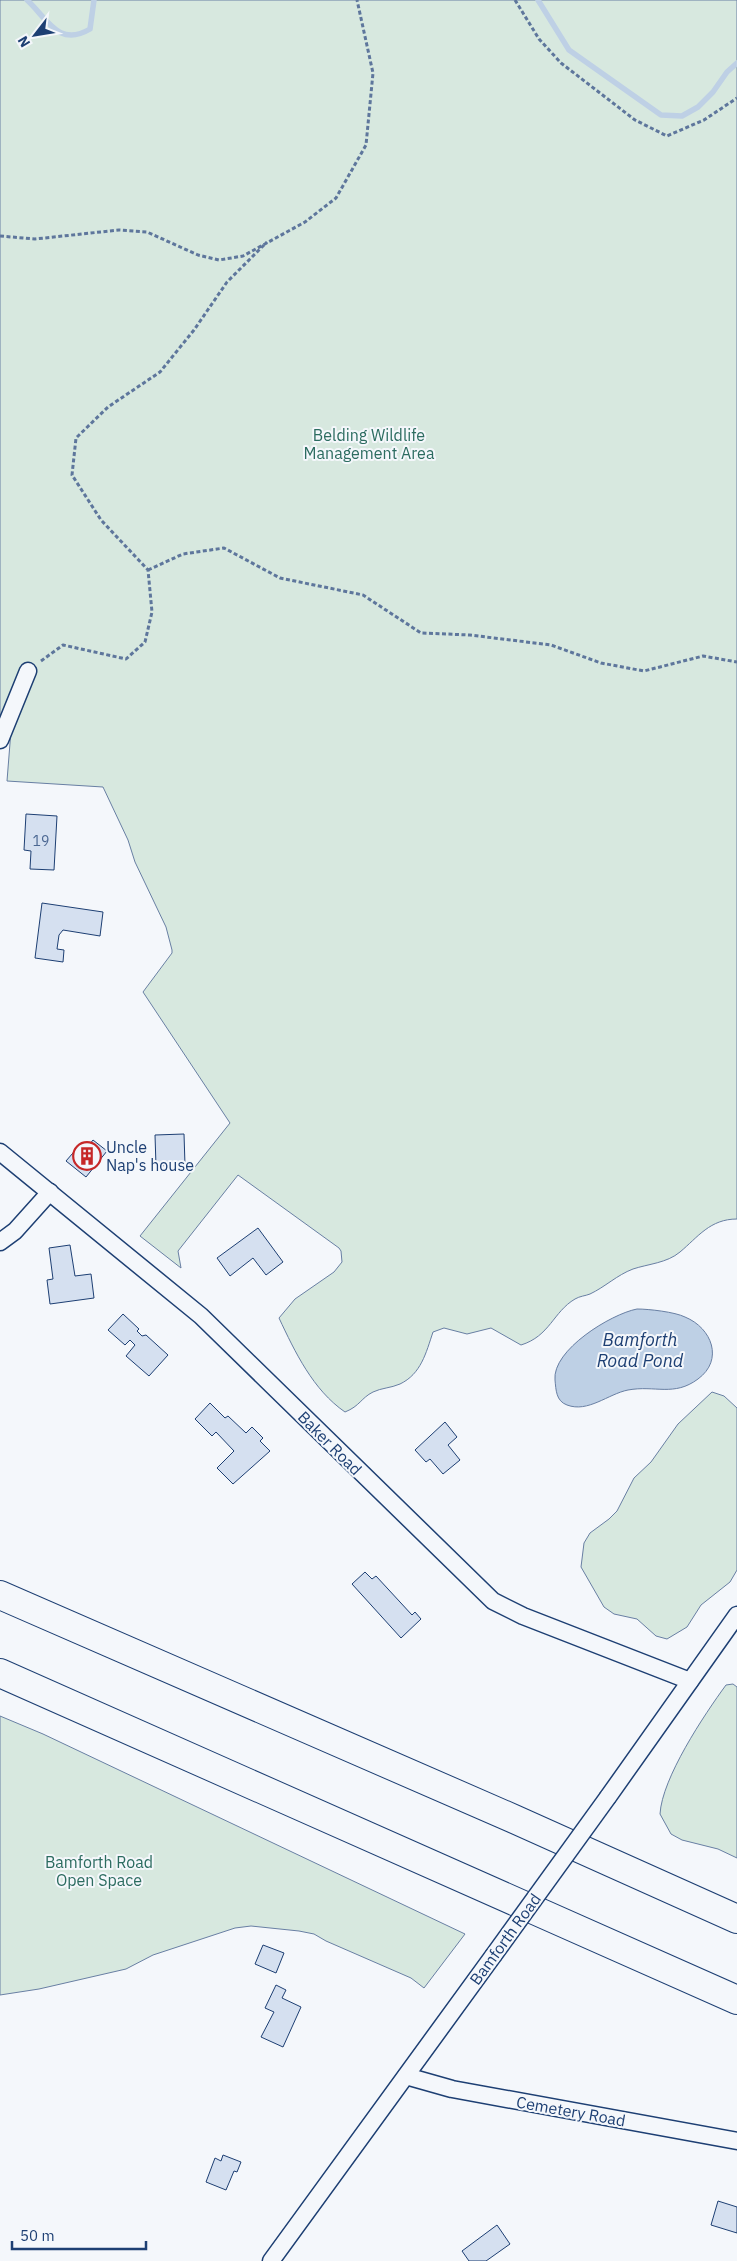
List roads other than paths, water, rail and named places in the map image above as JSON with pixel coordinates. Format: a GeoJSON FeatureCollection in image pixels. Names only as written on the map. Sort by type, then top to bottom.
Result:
{"type":"FeatureCollection","features":[{"type":"Feature","properties":{"kind":"highway"},"geometry":{"type":"LineString","coordinates":[[0,1595],[514,1818],[737,1919]]}},
{"type":"Feature","properties":{"kind":"highway"},"geometry":{"type":"LineString","coordinates":[[0,1673],[737,2000]]}},
{"type":"Feature","properties":{"kind":"street"},"geometry":{"type":"LineString","coordinates":[[0,740],[28,671]]}},
{"type":"Feature","properties":{"kind":"street","name":"Baker Road"},"geometry":{"type":"LineString","coordinates":[[0,1152],[201,1316],[493,1601],[524,1616],[690,1680]]}},
{"type":"Feature","properties":{"kind":"street"},"geometry":{"type":"LineString","coordinates":[[0,1242],[15,1231],[50,1192]]}},
{"type":"Feature","properties":{"kind":"street","name":"Bamforth Road"},"geometry":{"type":"LineString","coordinates":[[271,2261],[737,1615]]}},
{"type":"Feature","properties":{"kind":"street","name":"Cemetery Road"},"geometry":{"type":"LineString","coordinates":[[406,2076],[452,2089],[737,2141]]}},
{"type":"Feature","properties":{"kind":"water","name":"Bamforth Road Pond"},"geometry":{"type":"Polygon","coordinates":[[[637,1309],[681,1315],[702,1329],[708,1336],[712,1354],[711,1363],[706,1371],[698,1379],[681,1388],[628,1390],[583,1407],[575,1407],[563,1403],[557,1395],[555,1380],[557,1369],[563,1357],[585,1335],[613,1318],[637,1309]]]}},
{"type":"Feature","properties":{"kind":"waterway"},"geometry":{"type":"LineString","coordinates":[[27,0],[54,28],[61,33],[69,35],[79,34],[90,29],[94,0]]}},
{"type":"Feature","properties":{"kind":"waterway"},"geometry":{"type":"LineString","coordinates":[[538,0],[569,50],[661,115],[682,116],[698,107],[713,92],[727,72],[737,63]]}},
{"type":"Feature","properties":{"kind":"place","name":"Uncle Nap's house"},"geometry":{"type":"Point","coordinates":[87,1156]}},
{"type":"Feature","properties":{"kind":"park label","name":"Belding Wildlife Management Area"},"geometry":{"type":"Point","coordinates":[369,444]}},
{"type":"Feature","properties":{"kind":"park label","name":"Bamforth Road Open Space"},"geometry":{"type":"Point","coordinates":[99,1871]}}]}
